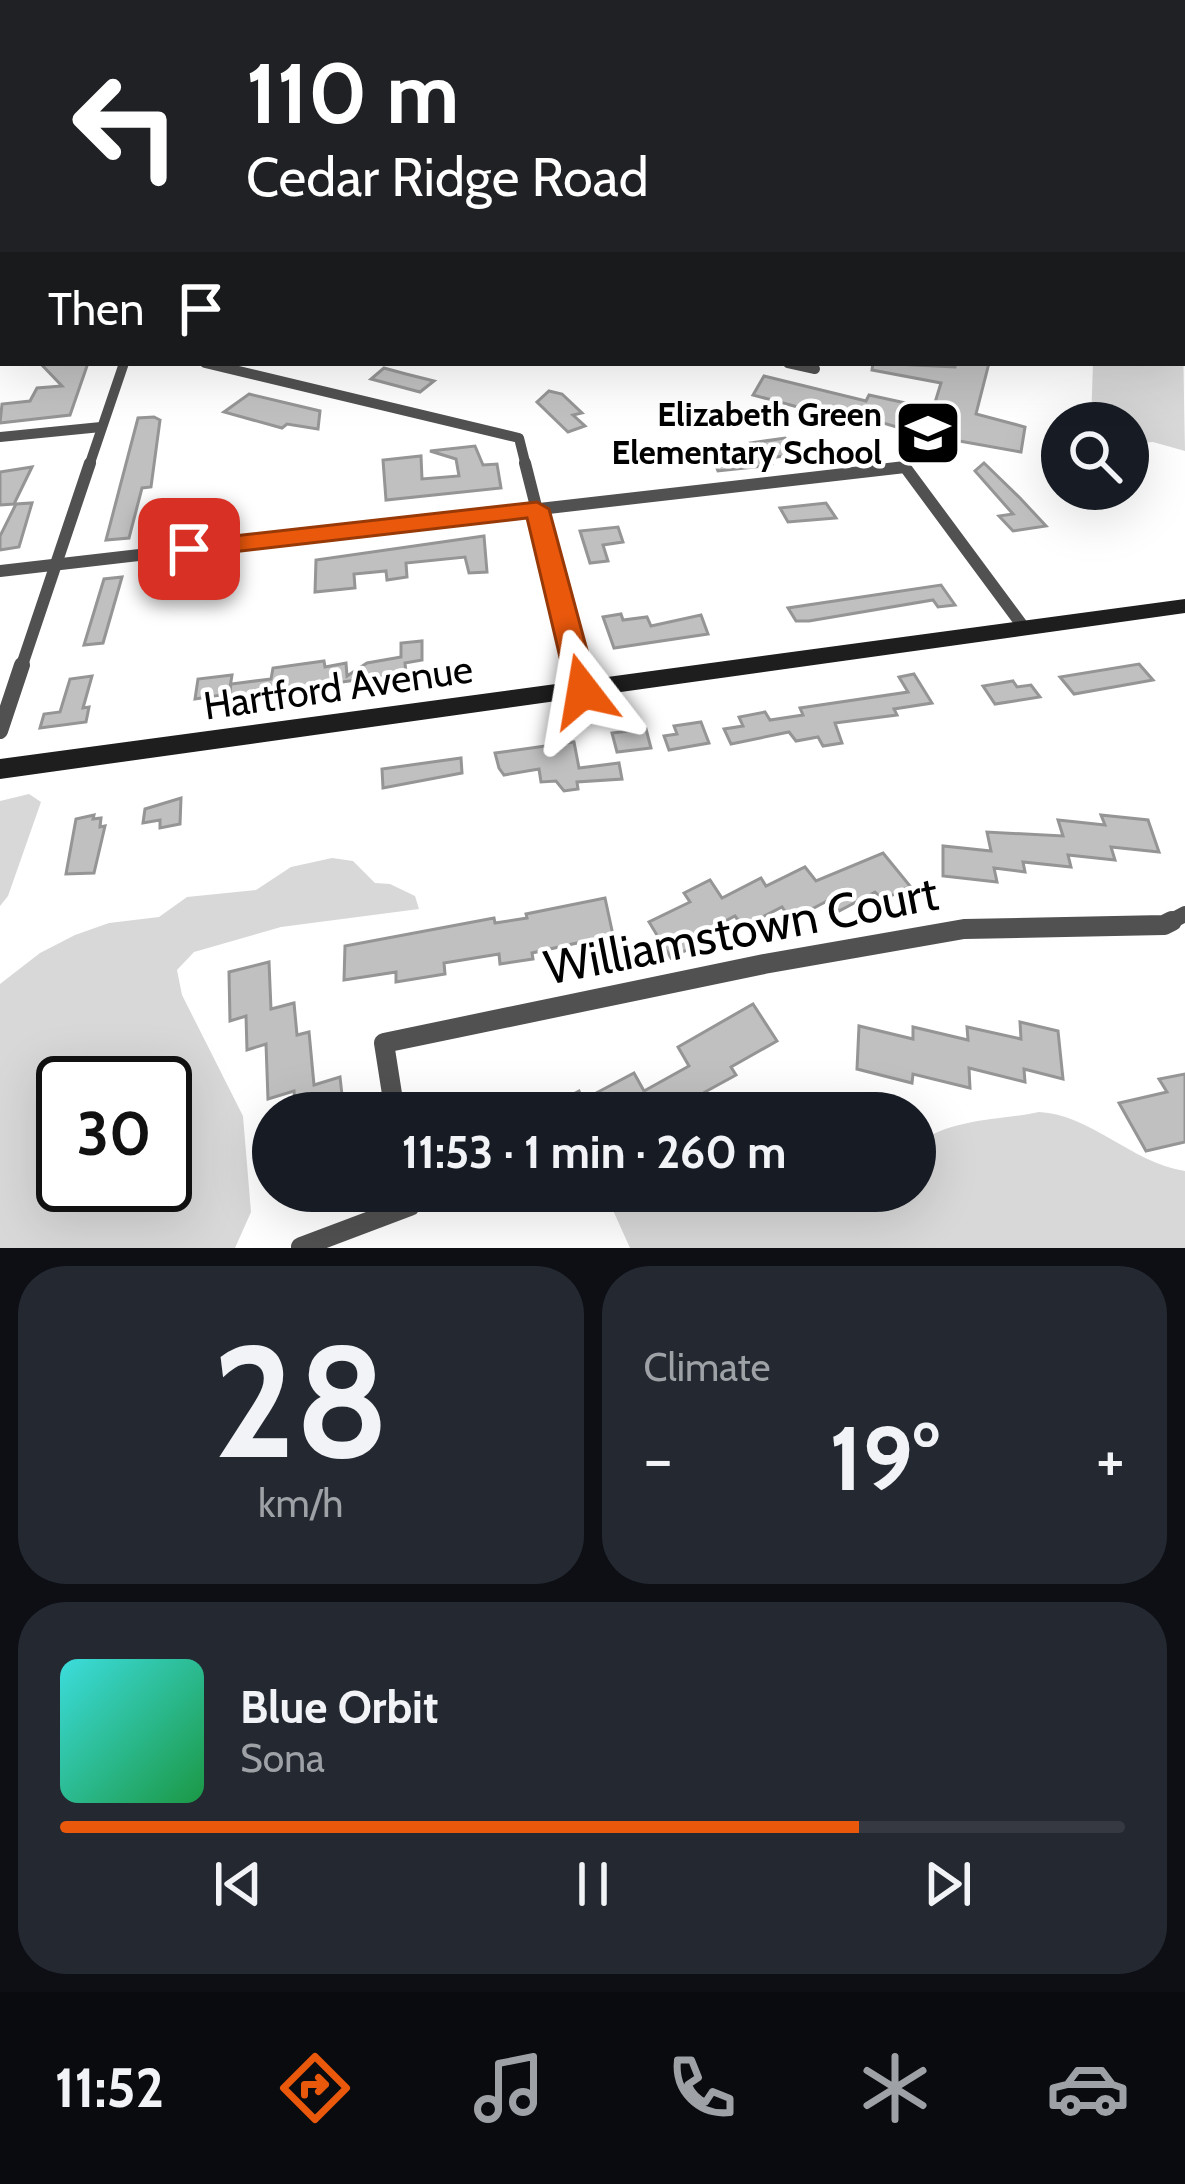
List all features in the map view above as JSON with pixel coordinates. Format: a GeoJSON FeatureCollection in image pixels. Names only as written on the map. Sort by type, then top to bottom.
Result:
{"type":"FeatureCollection","features":[{"type":"Feature","properties":{"kind":"main road","name":"Hartford Avenue"},"geometry":{"type":"LineString","coordinates":[[0,770],[1185,606]]}},
{"type":"Feature","properties":{"kind":"street"},"geometry":{"type":"LineString","coordinates":[[0,731],[123,366]]}},
{"type":"Feature","properties":{"kind":"street"},"geometry":{"type":"LineString","coordinates":[[218,366],[519,438],[583,691]]}},
{"type":"Feature","properties":{"kind":"street"},"geometry":{"type":"LineString","coordinates":[[802,366],[815,369]]}},
{"type":"Feature","properties":{"kind":"street"},"geometry":{"type":"LineString","coordinates":[[0,436],[101,428]]}},
{"type":"Feature","properties":{"kind":"street"},"geometry":{"type":"LineString","coordinates":[[0,571],[905,467],[1025,629]]}},
{"type":"Feature","properties":{"kind":"street","name":"Williamstown Court"},"geometry":{"type":"LineString","coordinates":[[392,1092],[384,1042],[764,964],[964,929],[1164,926],[1185,914]]}},
{"type":"Feature","properties":{"kind":"street"},"geometry":{"type":"LineString","coordinates":[[301,1247],[392,1212]]}},
{"type":"Feature","properties":{"kind":"shaded area"},"geometry":{"type":"Polygon","coordinates":[[[1093,366],[1183,366],[1185,451],[1149,442],[1149,402],[1092,402],[1093,366]]]}},
{"type":"Feature","properties":{"kind":"shaded area"},"geometry":{"type":"Polygon","coordinates":[[[29,794],[41,802],[8,896],[0,906],[0,801],[29,794]]]}},
{"type":"Feature","properties":{"kind":"shaded area"},"geometry":{"type":"Polygon","coordinates":[[[332,858],[353,861],[375,883],[390,884],[415,896],[419,909],[281,927],[194,952],[177,970],[182,995],[243,1116],[251,1212],[235,1248],[0,1248],[0,984],[40,953],[75,935],[109,923],[159,917],[187,897],[256,890],[291,867],[332,858]]]}},
{"type":"Feature","properties":{"kind":"shaded area"},"geometry":{"type":"Polygon","coordinates":[[[1039,1112],[1058,1115],[1147,1159],[1185,1171],[1185,1248],[630,1248],[614,1212],[936,1212],[936,1133],[1039,1112]]]}},
{"type":"Feature","properties":{"kind":"building"},"geometry":{"type":"Polygon","coordinates":[[[43,366],[87,366],[70,415],[0,423],[2,404],[30,401],[37,388],[62,386],[43,366]]]}},
{"type":"Feature","properties":{"kind":"building"},"geometry":{"type":"Polygon","coordinates":[[[873,366],[988,366],[976,414],[1025,427],[1021,452],[920,434],[860,416],[857,423],[753,395],[764,376],[866,401],[869,395],[933,409],[941,383],[872,370],[873,366]]]}},
{"type":"Feature","properties":{"kind":"building"},"geometry":{"type":"Polygon","coordinates":[[[384,368],[434,381],[420,392],[371,379],[384,368]]]}},
{"type":"Feature","properties":{"kind":"building"},"geometry":{"type":"Polygon","coordinates":[[[549,391],[562,394],[582,413],[573,415],[585,426],[568,432],[537,402],[549,391]]]}},
{"type":"Feature","properties":{"kind":"building"},"geometry":{"type":"Polygon","coordinates":[[[249,394],[320,411],[318,429],[287,424],[282,428],[224,412],[249,394]]]}},
{"type":"Feature","properties":{"kind":"building"},"geometry":{"type":"Polygon","coordinates":[[[138,418],[160,420],[151,487],[142,488],[129,538],[106,540],[138,418]]]}},
{"type":"Feature","properties":{"kind":"building"},"geometry":{"type":"Polygon","coordinates":[[[785,438],[797,454],[770,458],[772,464],[765,466],[718,471],[710,452],[755,449],[751,443],[785,438]]]}},
{"type":"Feature","properties":{"kind":"building"},"geometry":{"type":"Polygon","coordinates":[[[475,446],[483,465],[497,464],[501,488],[386,500],[383,460],[421,456],[422,479],[459,476],[456,459],[430,451],[475,446]]]}},
{"type":"Feature","properties":{"kind":"building"},"geometry":{"type":"Polygon","coordinates":[[[984,463],[1046,526],[1013,531],[999,516],[1013,514],[975,471],[984,463]]]}},
{"type":"Feature","properties":{"kind":"building"},"geometry":{"type":"Polygon","coordinates":[[[32,467],[14,504],[0,505],[0,472],[32,467]]]}},
{"type":"Feature","properties":{"kind":"building"},"geometry":{"type":"Polygon","coordinates":[[[32,503],[19,547],[0,550],[0,536],[16,504],[32,503]]]}},
{"type":"Feature","properties":{"kind":"building"},"geometry":{"type":"Polygon","coordinates":[[[826,503],[836,518],[788,522],[780,508],[826,503]]]}},
{"type":"Feature","properties":{"kind":"building"},"geometry":{"type":"Polygon","coordinates":[[[618,527],[623,542],[603,545],[608,561],[590,563],[580,531],[618,527]]]}},
{"type":"Feature","properties":{"kind":"building"},"geometry":{"type":"Polygon","coordinates":[[[484,536],[487,572],[469,573],[465,557],[406,563],[407,577],[387,580],[386,571],[354,574],[355,588],[315,592],[316,560],[484,536]]]}},
{"type":"Feature","properties":{"kind":"building"},"geometry":{"type":"Polygon","coordinates":[[[122,577],[103,643],[84,645],[104,579],[122,577]]]}},
{"type":"Feature","properties":{"kind":"building"},"geometry":{"type":"Polygon","coordinates":[[[941,585],[955,605],[938,607],[933,600],[809,621],[796,621],[788,608],[941,585]]]}},
{"type":"Feature","properties":{"kind":"building"},"geometry":{"type":"Polygon","coordinates":[[[621,614],[623,620],[647,617],[651,626],[701,615],[708,634],[614,648],[603,617],[621,614]]]}},
{"type":"Feature","properties":{"kind":"building"},"geometry":{"type":"Polygon","coordinates":[[[422,641],[422,660],[405,663],[406,673],[229,698],[231,684],[271,679],[273,668],[346,663],[347,676],[367,663],[401,657],[401,643],[422,641]]]}},
{"type":"Feature","properties":{"kind":"building"},"geometry":{"type":"Polygon","coordinates":[[[1139,664],[1153,680],[1074,694],[1060,677],[1139,664]]]}},
{"type":"Feature","properties":{"kind":"building"},"geometry":{"type":"Polygon","coordinates":[[[914,674],[932,703],[894,709],[897,715],[835,723],[842,743],[823,746],[818,737],[796,741],[789,732],[731,744],[724,729],[743,726],[739,717],[765,712],[770,720],[803,715],[800,708],[908,692],[899,677],[914,674]]]}},
{"type":"Feature","properties":{"kind":"building"},"geometry":{"type":"Polygon","coordinates":[[[232,675],[229,694],[195,699],[198,679],[232,675]]]}},
{"type":"Feature","properties":{"kind":"building"},"geometry":{"type":"Polygon","coordinates":[[[92,676],[83,708],[89,707],[86,722],[40,728],[44,714],[60,712],[70,679],[92,676]]]}},
{"type":"Feature","properties":{"kind":"building"},"geometry":{"type":"Polygon","coordinates":[[[1013,681],[1017,687],[1031,685],[1040,697],[995,704],[983,686],[1013,681]]]}},
{"type":"Feature","properties":{"kind":"building"},"geometry":{"type":"Polygon","coordinates":[[[701,722],[709,743],[669,750],[664,736],[677,734],[674,726],[701,722]]]}},
{"type":"Feature","properties":{"kind":"building"},"geometry":{"type":"Polygon","coordinates":[[[646,729],[651,748],[617,752],[612,733],[646,729]]]}},
{"type":"Feature","properties":{"kind":"building"},"geometry":{"type":"Polygon","coordinates":[[[574,742],[579,768],[619,763],[622,779],[577,782],[578,789],[564,791],[556,781],[541,782],[539,769],[504,775],[495,753],[574,742]]]}},
{"type":"Feature","properties":{"kind":"building"},"geometry":{"type":"Polygon","coordinates":[[[461,758],[462,773],[383,788],[382,769],[461,758]]]}},
{"type":"Feature","properties":{"kind":"building"},"geometry":{"type":"Polygon","coordinates":[[[181,798],[180,824],[160,828],[160,820],[143,823],[145,809],[181,798]]]}},
{"type":"Feature","properties":{"kind":"building"},"geometry":{"type":"Polygon","coordinates":[[[94,815],[93,819],[101,818],[100,827],[105,826],[94,873],[66,874],[76,819],[94,815]]]}},
{"type":"Feature","properties":{"kind":"building"},"geometry":{"type":"Polygon","coordinates":[[[1101,815],[1148,820],[1159,852],[1111,847],[1115,860],[1068,855],[1071,867],[1023,862],[1025,872],[994,868],[997,882],[943,876],[943,846],[991,851],[987,832],[1063,836],[1058,820],[1105,825],[1101,815]]]}},
{"type":"Feature","properties":{"kind":"building"},"geometry":{"type":"Polygon","coordinates":[[[883,853],[910,886],[883,900],[875,892],[839,911],[831,899],[791,920],[782,907],[743,927],[735,916],[708,930],[712,937],[671,958],[649,922],[690,902],[684,893],[710,880],[722,898],[761,878],[766,886],[805,867],[816,881],[883,853]]]}},
{"type":"Feature","properties":{"kind":"building"},"geometry":{"type":"Polygon","coordinates":[[[605,898],[613,935],[532,953],[533,959],[500,964],[499,954],[444,963],[445,974],[396,982],[396,972],[344,980],[345,946],[494,918],[495,923],[527,918],[526,914],[605,898]]]}},
{"type":"Feature","properties":{"kind":"building"},"geometry":{"type":"Polygon","coordinates":[[[269,962],[271,1009],[294,1003],[297,1035],[309,1032],[314,1085],[340,1077],[342,1092],[268,1092],[266,1044],[247,1050],[246,1016],[230,1021],[229,972],[269,962]]]}},
{"type":"Feature","properties":{"kind":"building"},"geometry":{"type":"Polygon","coordinates":[[[753,1004],[777,1041],[731,1067],[736,1075],[705,1092],[598,1092],[634,1073],[644,1091],[689,1066],[678,1047],[753,1004]]]}},
{"type":"Feature","properties":{"kind":"building"},"geometry":{"type":"Polygon","coordinates":[[[1020,1022],[1058,1031],[1063,1079],[1024,1069],[1025,1082],[969,1068],[970,1088],[913,1074],[912,1083],[857,1069],[859,1026],[913,1039],[913,1027],[968,1040],[967,1027],[1021,1039],[1020,1022]]]}},
{"type":"Feature","properties":{"kind":"building"},"geometry":{"type":"Polygon","coordinates":[[[1185,1074],[1185,1142],[1146,1151],[1119,1103],[1167,1092],[1159,1079],[1185,1074]]]}},
{"type":"Feature","properties":{"kind":"place","name":"Elizabeth Green Elementary School"},"geometry":{"type":"Point","coordinates":[928,433]}},
{"type":"Feature","properties":{"kind":"route"},"geometry":{"type":"LineString","coordinates":[[189,549],[537,509],[583,691]]}}]}
